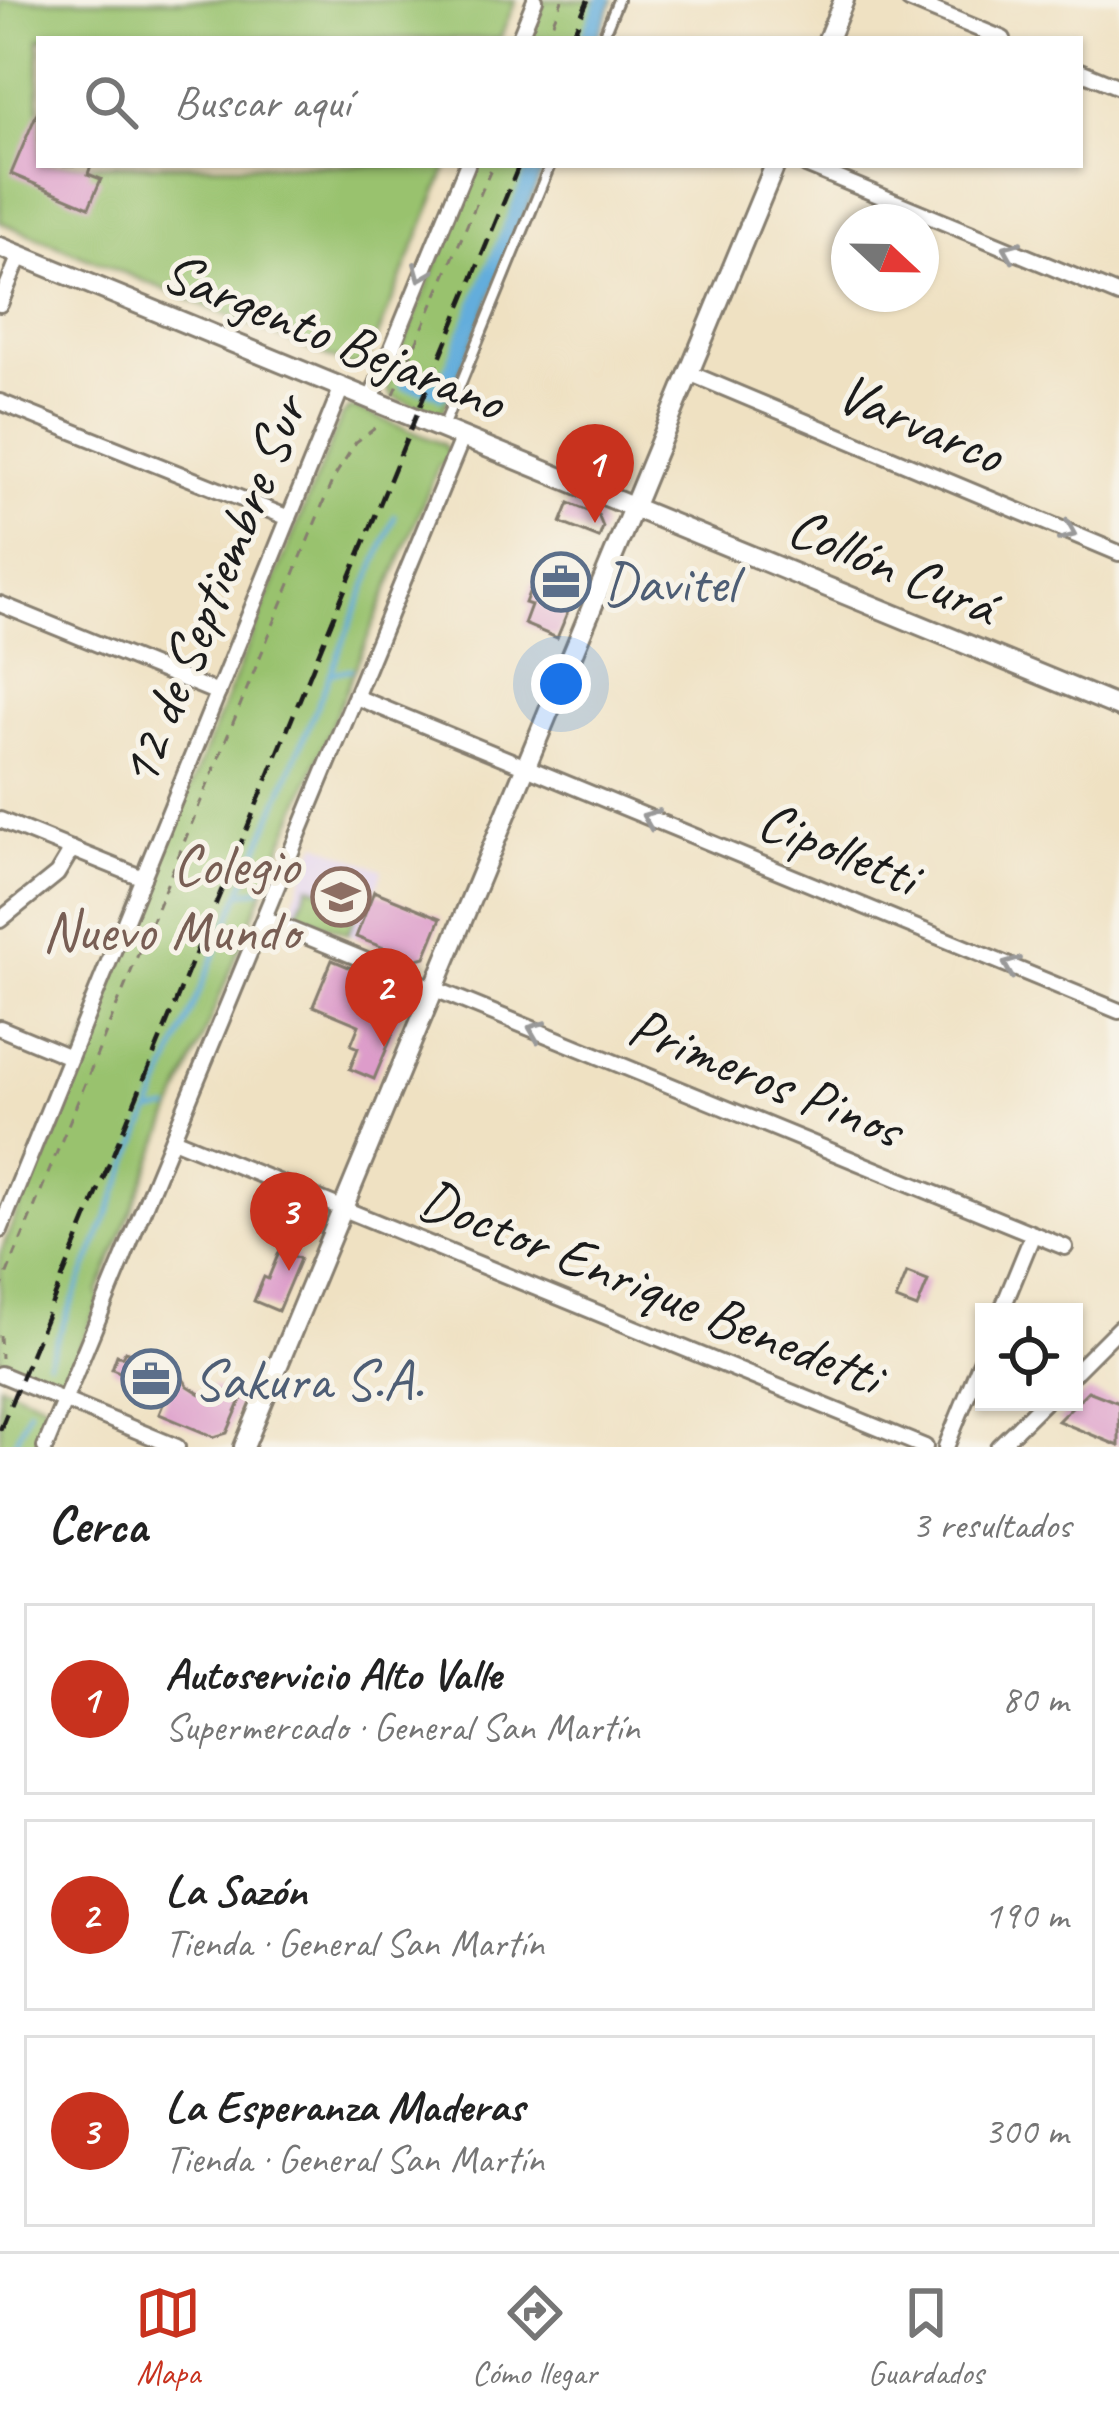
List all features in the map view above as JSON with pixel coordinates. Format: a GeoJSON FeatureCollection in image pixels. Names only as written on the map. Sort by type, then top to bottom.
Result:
{"type":"FeatureCollection","features":[{"type":"Feature","properties":{"kind":"main road"},"geometry":{"type":"LineString","coordinates":[[829,36],[844,0]]}},
{"type":"Feature","properties":{"kind":"main road"},"geometry":{"type":"LineString","coordinates":[[244,1447],[774,168]]}},
{"type":"Feature","properties":{"kind":"main road","name":"Sargento Bejarano"},"geometry":{"type":"LineString","coordinates":[[0,247],[633,506]]}},
{"type":"Feature","properties":{"kind":"main road","name":"Collón Curá"},"geometry":{"type":"LineString","coordinates":[[633,506],[1119,707]]}},
{"type":"Feature","properties":{"kind":"street"},"geometry":{"type":"LineString","coordinates":[[520,36],[535,0]]}},
{"type":"Feature","properties":{"kind":"street"},"geometry":{"type":"LineString","coordinates":[[909,0],[996,36]]}},
{"type":"Feature","properties":{"kind":"street"},"geometry":{"type":"LineString","coordinates":[[1083,72],[1119,87]]}},
{"type":"Feature","properties":{"kind":"street","name":"12 de Septiembre Sur"},"geometry":{"type":"LineString","coordinates":[[371,398],[466,168]]}},
{"type":"Feature","properties":{"kind":"street"},"geometry":{"type":"LineString","coordinates":[[813,168],[1119,295]]}},
{"type":"Feature","properties":{"kind":"street"},"geometry":{"type":"LineString","coordinates":[[0,304],[20,255]]}},
{"type":"Feature","properties":{"kind":"street","name":"Varvarco"},"geometry":{"type":"LineString","coordinates":[[688,374],[1119,553]]}},
{"type":"Feature","properties":{"kind":"street","name":"12 de Septiembre Sur"},"geometry":{"type":"LineString","coordinates":[[0,1230],[342,387]]}},
{"type":"Feature","properties":{"kind":"street"},"geometry":{"type":"LineString","coordinates":[[0,402],[289,518]]}},
{"type":"Feature","properties":{"kind":"street"},"geometry":{"type":"LineString","coordinates":[[45,1447],[464,436]]}},
{"type":"Feature","properties":{"kind":"street"},"geometry":{"type":"LineString","coordinates":[[0,604],[218,693]]}},
{"type":"Feature","properties":{"kind":"street","name":"Cipolletti"},"geometry":{"type":"LineString","coordinates":[[356,697],[1119,1011]]}},
{"type":"Feature","properties":{"kind":"street"},"geometry":{"type":"LineString","coordinates":[[0,820],[143,878]]}},
{"type":"Feature","properties":{"kind":"street"},"geometry":{"type":"LineString","coordinates":[[0,920],[57,874],[72,849]]}},
{"type":"Feature","properties":{"kind":"street","name":"Primeros Pinos"},"geometry":{"type":"LineString","coordinates":[[264,919],[1065,1247]]}},
{"type":"Feature","properties":{"kind":"street"},"geometry":{"type":"LineString","coordinates":[[0,1028],[70,1057]]}},
{"type":"Feature","properties":{"kind":"street","name":"Doctor Enrique Benedetti"},"geometry":{"type":"LineString","coordinates":[[173,1138],[925,1447]]}},
{"type":"Feature","properties":{"kind":"street"},"geometry":{"type":"LineString","coordinates":[[1005,1303],[1033,1234]]}},
{"type":"Feature","properties":{"kind":"street"},"geometry":{"type":"LineString","coordinates":[[1083,1363],[1119,1328]]}},
{"type":"Feature","properties":{"kind":"street"},"geometry":{"type":"LineString","coordinates":[[0,1373],[177,1447]]}},
{"type":"Feature","properties":{"kind":"street"},"geometry":{"type":"LineString","coordinates":[[946,1447],[975,1376]]}},
{"type":"Feature","properties":{"kind":"street"},"geometry":{"type":"LineString","coordinates":[[998,1447],[1035,1411]]}},
{"type":"Feature","properties":{"kind":"lane"},"geometry":{"type":"LineString","coordinates":[[603,36],[618,0]]}},
{"type":"Feature","properties":{"kind":"lane"},"geometry":{"type":"LineString","coordinates":[[442,428],[549,168]]}},
{"type":"Feature","properties":{"kind":"path"},"geometry":{"type":"LineString","coordinates":[[547,36],[562,0]]}},
{"type":"Feature","properties":{"kind":"path"},"geometry":{"type":"LineString","coordinates":[[393,397],[492,168]]}},
{"type":"Feature","properties":{"kind":"path"},"geometry":{"type":"LineString","coordinates":[[0,1292],[333,479],[351,448],[383,420]]}},
{"type":"Feature","properties":{"kind":"path"},"geometry":{"type":"LineString","coordinates":[[0,1335],[0,1363]]}},
{"type":"Feature","properties":{"kind":"shaded area","name":"Colegio Nuevo Mundo"},"geometry":{"type":"Polygon","coordinates":[[[317,843],[383,870],[375,892],[441,918],[425,957],[414,960],[297,913],[293,902],[317,843]]]}},
{"type":"Feature","properties":{"kind":"green space"},"geometry":{"type":"Polygon","coordinates":[[[0,0],[516,0],[501,36],[36,36],[36,168],[447,168],[368,360],[353,367],[0,222],[0,0]]]}},
{"type":"Feature","properties":{"kind":"green space"},"geometry":{"type":"Polygon","coordinates":[[[544,0],[613,0],[598,36],[529,36],[544,0]]]}},
{"type":"Feature","properties":{"kind":"green space"},"geometry":{"type":"Polygon","coordinates":[[[475,168],[544,168],[441,416],[393,397],[388,382],[475,168]]]}},
{"type":"Feature","properties":{"kind":"green space"},"geometry":{"type":"Polygon","coordinates":[[[349,409],[443,444],[449,454],[447,463],[439,465],[98,1292],[100,1300],[68,1378],[54,1382],[0,1361],[0,1254],[341,417],[349,409]]]}},
{"type":"Feature","properties":{"kind":"green space"},"geometry":{"type":"Polygon","coordinates":[[[309,885],[360,905],[348,934],[297,913],[309,885]]]}},
{"type":"Feature","properties":{"kind":"green space"},"geometry":{"type":"Polygon","coordinates":[[[0,1384],[48,1405],[49,1419],[37,1447],[0,1447],[0,1384]]]}},
{"type":"Feature","properties":{"kind":"building"},"geometry":{"type":"Polygon","coordinates":[[[36,115],[36,168],[90,168],[88,174],[101,179],[89,207],[11,174],[36,115]]]}},
{"type":"Feature","properties":{"kind":"building"},"geometry":{"type":"Polygon","coordinates":[[[569,503],[598,515],[603,527],[599,538],[561,523],[569,503]]]}},
{"type":"Feature","properties":{"kind":"building"},"geometry":{"type":"Polygon","coordinates":[[[548,565],[582,578],[557,638],[524,624],[533,582],[540,585],[548,565]]]}},
{"type":"Feature","properties":{"kind":"building"},"geometry":{"type":"Polygon","coordinates":[[[374,891],[441,918],[425,957],[414,960],[356,937],[374,891]]]}},
{"type":"Feature","properties":{"kind":"building"},"geometry":{"type":"Polygon","coordinates":[[[332,960],[402,989],[407,1000],[374,1079],[350,1069],[358,1048],[351,1045],[359,1025],[313,1006],[332,960]]]}},
{"type":"Feature","properties":{"kind":"building"},"geometry":{"type":"Polygon","coordinates":[[[280,1250],[300,1259],[278,1311],[254,1301],[280,1250]]]}},
{"type":"Feature","properties":{"kind":"building"},"geometry":{"type":"Polygon","coordinates":[[[907,1273],[928,1281],[917,1308],[896,1300],[907,1273]]]}},
{"type":"Feature","properties":{"kind":"building"},"geometry":{"type":"Polygon","coordinates":[[[125,1351],[179,1373],[188,1386],[207,1398],[211,1386],[242,1398],[227,1433],[214,1437],[159,1414],[168,1392],[112,1369],[117,1355],[122,1357],[125,1351]]]}},
{"type":"Feature","properties":{"kind":"building"},"geometry":{"type":"Polygon","coordinates":[[[1088,1391],[1119,1403],[1119,1446],[1058,1421],[1068,1411],[1083,1411],[1083,1396],[1088,1391]]]}},
{"type":"Feature","properties":{"kind":"waterway"},"geometry":{"type":"LineString","coordinates":[[589,36],[604,0]]}},
{"type":"Feature","properties":{"kind":"waterway"},"geometry":{"type":"LineString","coordinates":[[432,388],[443,390],[535,168]]}},
{"type":"Feature","properties":{"kind":"waterway"},"geometry":{"type":"LineString","coordinates":[[407,383],[422,386]]}},
{"type":"Feature","properties":{"kind":"waterway"},"geometry":{"type":"LineString","coordinates":[[440,399],[443,390]]}},
{"type":"Feature","properties":{"kind":"waterway"},"geometry":{"type":"LineString","coordinates":[[48,1361],[395,516]]}},
{"type":"Feature","properties":{"kind":"waterway"},"geometry":{"type":"LineString","coordinates":[[333,673],[351,669]]}},
{"type":"Feature","properties":{"kind":"waterway"},"geometry":{"type":"LineString","coordinates":[[242,893],[260,889]]}},
{"type":"Feature","properties":{"kind":"waterway"},"geometry":{"type":"LineString","coordinates":[[221,944],[239,940]]}},
{"type":"Feature","properties":{"kind":"waterway"},"geometry":{"type":"LineString","coordinates":[[151,1112],[169,1109]]}},
{"type":"Feature","properties":{"kind":"waterway"},"geometry":{"type":"LineString","coordinates":[[13,1447],[29,1409]]}},
{"type":"Feature","properties":{"kind":"railway"},"geometry":{"type":"LineString","coordinates":[[572,36],[588,0]]}},
{"type":"Feature","properties":{"kind":"railway"},"geometry":{"type":"LineString","coordinates":[[0,1430],[518,168]]}},
{"type":"Feature","properties":{"kind":"place","name":"Autoservicio Alto Valle"},"geometry":{"type":"Point","coordinates":[595,523]}},
{"type":"Feature","properties":{"kind":"place","name":"Davitel"},"geometry":{"type":"Point","coordinates":[561,582]}},
{"type":"Feature","properties":{"kind":"place","name":"Colegio Nuevo Mundo"},"geometry":{"type":"Point","coordinates":[341,897]}},
{"type":"Feature","properties":{"kind":"place","name":"La Sazón"},"geometry":{"type":"Point","coordinates":[384,1047]}},
{"type":"Feature","properties":{"kind":"place","name":"La Esperanza Maderas"},"geometry":{"type":"Point","coordinates":[289,1271]}},
{"type":"Feature","properties":{"kind":"place","name":"Sakura S.A."},"geometry":{"type":"Point","coordinates":[151,1379]}}]}
